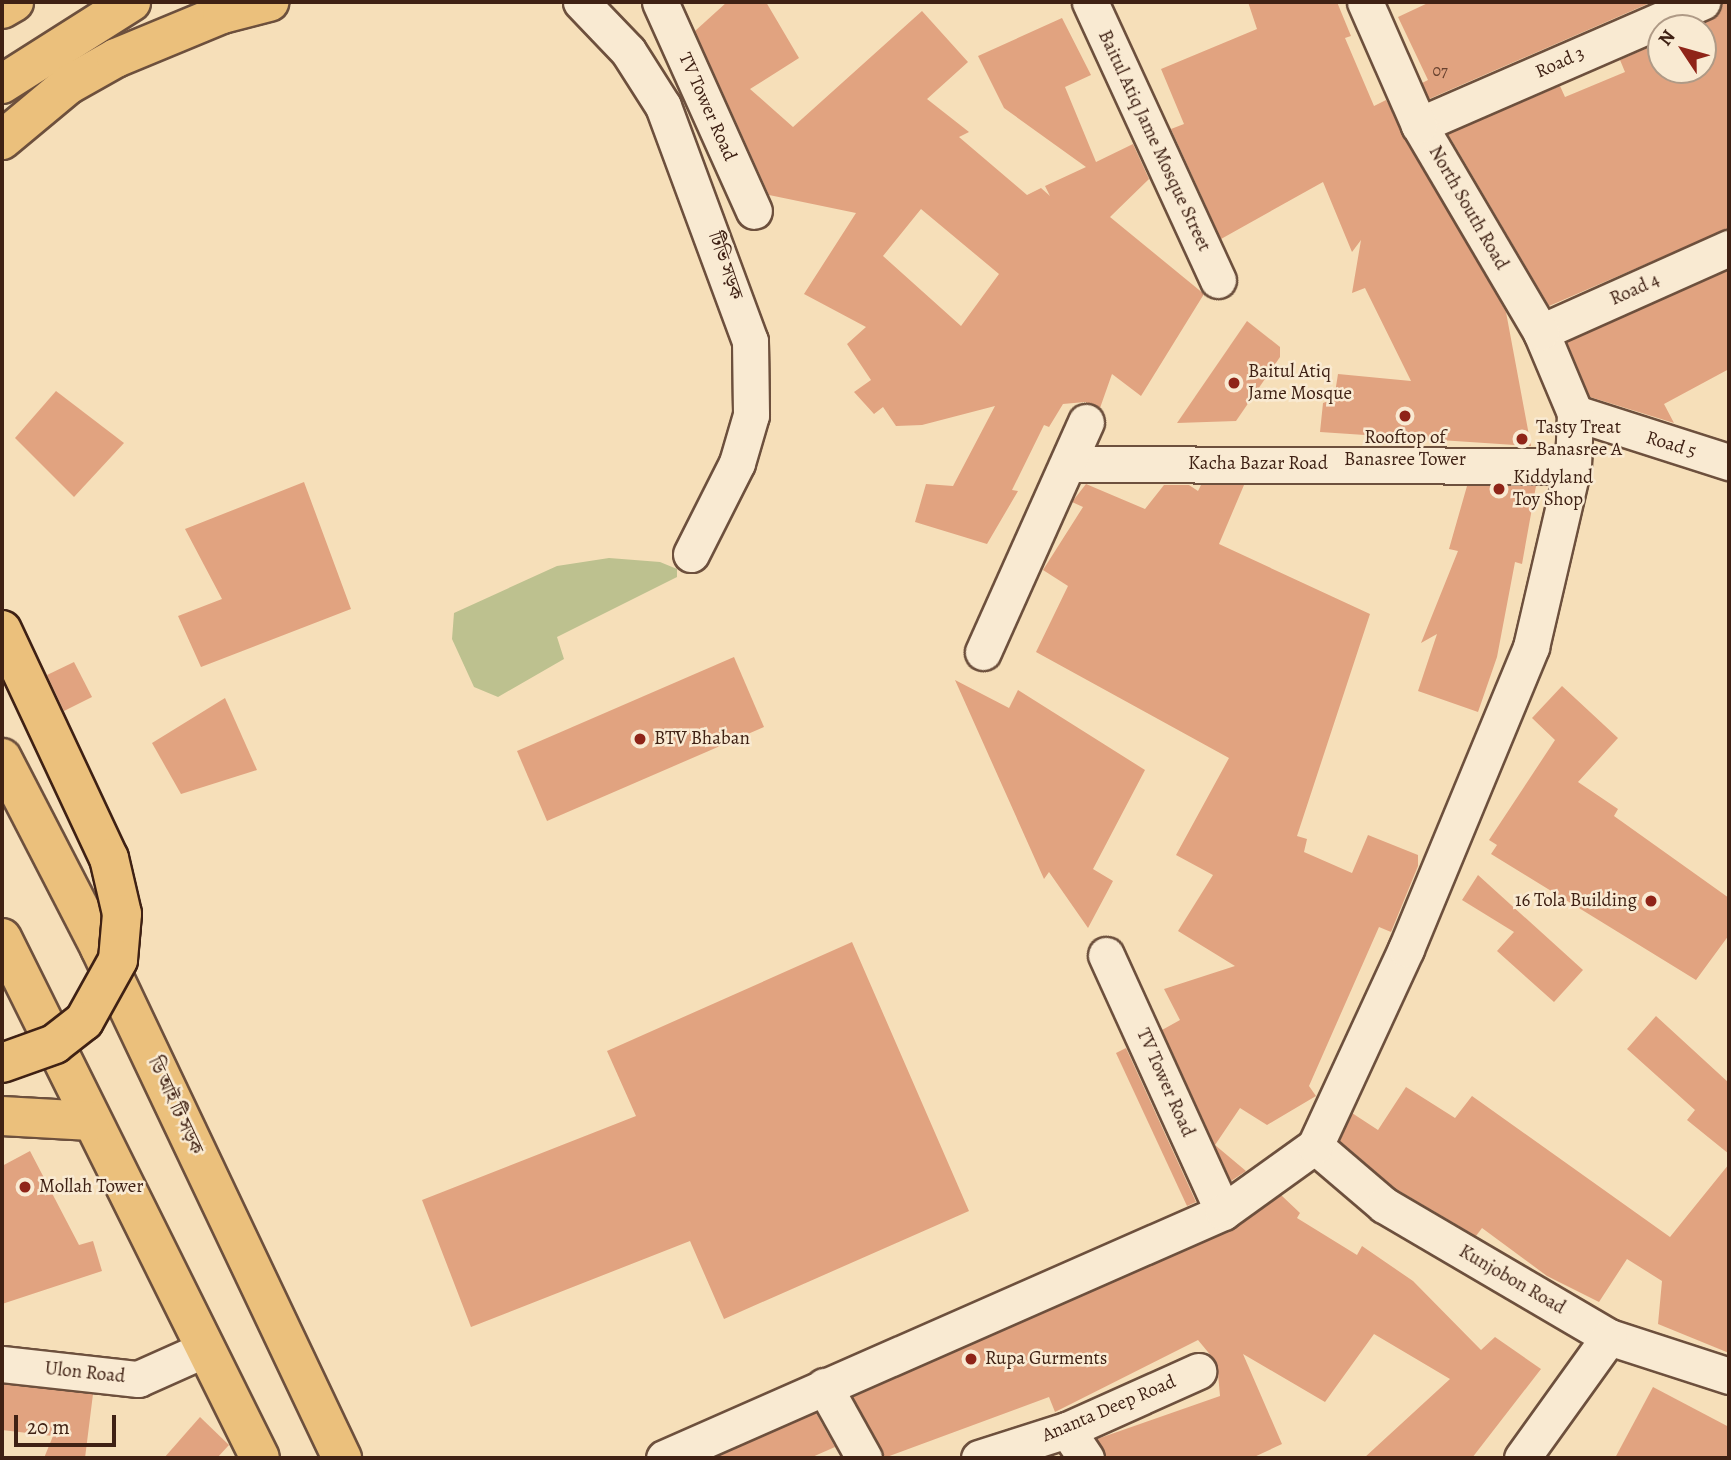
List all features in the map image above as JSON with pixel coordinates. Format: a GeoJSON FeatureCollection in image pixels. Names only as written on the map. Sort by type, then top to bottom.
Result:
{"type":"FeatureCollection","features":[{"type":"Feature","properties":{"kind":"main road"},"geometry":{"type":"LineString","coordinates":[[2,9],[14,2]]}},
{"type":"Feature","properties":{"kind":"main road"},"geometry":{"type":"LineString","coordinates":[[2,84],[131,2]]}},
{"type":"Feature","properties":{"kind":"main road"},"geometry":{"type":"LineString","coordinates":[[2,141],[68,85],[160,38],[269,2]]}},
{"type":"Feature","properties":{"kind":"main road"},"geometry":{"type":"LineString","coordinates":[[2,630],[109,858],[122,914],[118,960],[98,1004],[55,1044],[2,1063]]}},
{"type":"Feature","properties":{"kind":"main road","name":"ডি আই টি সড়ক"},"geometry":{"type":"LineString","coordinates":[[2,758],[100,948],[342,1458]]}},
{"type":"Feature","properties":{"kind":"main road"},"geometry":{"type":"LineString","coordinates":[[2,938],[260,1458]]}},
{"type":"Feature","properties":{"kind":"main road"},"geometry":{"type":"LineString","coordinates":[[2,1116],[91,1121]]}},
{"type":"Feature","properties":{"kind":"street","name":"টিভি সড়ক"},"geometry":{"type":"LineString","coordinates":[[582,2],[628,51],[663,106],[750,341],[751,415],[737,463],[691,554]]}},
{"type":"Feature","properties":{"kind":"street","name":"TV Tower Road"},"geometry":{"type":"LineString","coordinates":[[660,2],[754,211]]}},
{"type":"Feature","properties":{"kind":"street","name":"Baitul Atiq Jame Mosque Street"},"geometry":{"type":"LineString","coordinates":[[1090,2],[1218,281]]}},
{"type":"Feature","properties":{"kind":"street","name":"North South Road"},"geometry":{"type":"LineString","coordinates":[[1365,2],[1419,125],[1541,332],[1574,413]]}},
{"type":"Feature","properties":{"kind":"street","name":"Road 3"},"geometry":{"type":"LineString","coordinates":[[1419,125],[1702,2]]}},
{"type":"Feature","properties":{"kind":"street","name":"Road 4"},"geometry":{"type":"LineString","coordinates":[[1541,332],[1729,248]]}},
{"type":"Feature","properties":{"kind":"street","name":"Road 5"},"geometry":{"type":"LineString","coordinates":[[1574,413],[1729,462]]}},
{"type":"Feature","properties":{"kind":"street"},"geometry":{"type":"LineString","coordinates":[[664,1458],[824,1385],[1223,1212],[1315,1146],[1406,949],[1531,647],[1573,466],[1574,413]]}},
{"type":"Feature","properties":{"kind":"street"},"geometry":{"type":"LineString","coordinates":[[983,652],[1086,422]]}},
{"type":"Feature","properties":{"kind":"street","name":"Kacha Bazar Road"},"geometry":{"type":"LineString","coordinates":[[1068,464],[1573,466]]}},
{"type":"Feature","properties":{"kind":"street","name":"TV Tower Road"},"geometry":{"type":"LineString","coordinates":[[1107,955],[1223,1212]]}},
{"type":"Feature","properties":{"kind":"street","name":"Kunjobon Road"},"geometry":{"type":"LineString","coordinates":[[1315,1146],[1384,1205],[1609,1336],[1729,1376]]}},
{"type":"Feature","properties":{"kind":"street"},"geometry":{"type":"LineString","coordinates":[[1522,1458],[1609,1336]]}},
{"type":"Feature","properties":{"kind":"street","name":"Ulon Road"},"geometry":{"type":"LineString","coordinates":[[2,1364],[138,1379],[205,1349]]}},
{"type":"Feature","properties":{"kind":"street","name":"Ananta Deep Road"},"geometry":{"type":"LineString","coordinates":[[979,1458],[1067,1430],[1198,1371]]}},
{"type":"Feature","properties":{"kind":"street"},"geometry":{"type":"LineString","coordinates":[[824,1385],[864,1458]]}},
{"type":"Feature","properties":{"kind":"street"},"geometry":{"type":"LineString","coordinates":[[1067,1430],[1086,1458]]}},
{"type":"Feature","properties":{"kind":"green space"},"geometry":{"type":"Polygon","coordinates":[[[609,558],[660,562],[677,569],[677,577],[557,637],[564,659],[498,697],[474,687],[452,639],[454,613],[557,566],[609,558]]]}},
{"type":"Feature","properties":{"kind":"building"},"geometry":{"type":"Polygon","coordinates":[[[727,2],[766,2],[799,58],[750,89],[793,127],[922,11],[968,62],[927,99],[969,132],[959,137],[1027,195],[1041,188],[1050,196],[1045,186],[1086,167],[1004,108],[978,56],[1062,18],[1091,75],[1065,87],[1096,162],[1133,144],[1149,179],[1110,217],[1204,294],[1141,396],[1112,374],[1100,408],[1085,402],[1063,404],[1049,427],[1044,425],[1012,490],[1018,491],[987,544],[915,522],[926,484],[953,486],[995,406],[922,425],[896,426],[883,407],[874,414],[854,392],[871,380],[847,344],[866,327],[804,294],[856,213],[769,195],[695,31],[727,2]],[[921,209],[883,256],[961,326],[999,274],[921,209]]]}},
{"type":"Feature","properties":{"kind":"building"},"geometry":{"type":"Polygon","coordinates":[[[1248,2],[1337,2],[1351,36],[1345,38],[1374,106],[1386,100],[1506,312],[1531,446],[1320,432],[1323,403],[1334,399],[1338,374],[1411,381],[1365,288],[1352,293],[1361,240],[1352,252],[1323,182],[1221,239],[1171,129],[1184,124],[1161,69],[1257,29],[1248,2]]]}},
{"type":"Feature","properties":{"kind":"building"},"geometry":{"type":"Polygon","coordinates":[[[1430,2],[1652,2],[1429,99],[1422,83],[1428,80],[1398,17],[1430,2]]]}},
{"type":"Feature","properties":{"kind":"building"},"geometry":{"type":"Polygon","coordinates":[[[1722,2],[1729,2],[1729,228],[1549,306],[1448,134],[1560,86],[1565,97],[1625,72],[1620,60],[1647,48],[1647,84],[1717,84],[1718,14],[1722,2]]]}},
{"type":"Feature","properties":{"kind":"building"},"geometry":{"type":"Polygon","coordinates":[[[1729,270],[1729,369],[1664,404],[1674,423],[1590,397],[1567,342],[1729,270]]]}},
{"type":"Feature","properties":{"kind":"building","name":"Baitul Atiq Jame Mosque"},"geometry":{"type":"Polygon","coordinates":[[[1247,321],[1280,347],[1280,357],[1236,421],[1177,423],[1247,321]]]}},
{"type":"Feature","properties":{"kind":"building"},"geometry":{"type":"Polygon","coordinates":[[[56,391],[124,443],[74,497],[15,438],[56,391]]]}},
{"type":"Feature","properties":{"kind":"building"},"geometry":{"type":"Polygon","coordinates":[[[304,482],[351,609],[201,667],[178,616],[222,599],[185,529],[304,482]]]}},
{"type":"Feature","properties":{"kind":"building"},"geometry":{"type":"Polygon","coordinates":[[[1086,484],[1145,509],[1164,485],[1189,485],[1198,491],[1201,485],[1244,485],[1219,544],[1370,614],[1297,836],[1307,839],[1304,852],[1352,873],[1368,835],[1418,855],[1418,866],[1391,932],[1379,927],[1309,1086],[1316,1096],[1267,1125],[1240,1108],[1215,1145],[1246,1171],[1231,1181],[1162,1030],[1180,1020],[1164,989],[1235,966],[1178,931],[1213,875],[1176,855],[1229,758],[1036,652],[1068,586],[1043,570],[1083,507],[1072,502],[1086,484]]]}},
{"type":"Feature","properties":{"kind":"building"},"geometry":{"type":"Polygon","coordinates":[[[1467,486],[1536,486],[1522,564],[1515,562],[1497,657],[1478,712],[1418,691],[1437,634],[1421,643],[1458,551],[1449,549],[1467,486]]]}},
{"type":"Feature","properties":{"kind":"building","name":"BTV Bhaban"},"geometry":{"type":"Polygon","coordinates":[[[734,657],[764,727],[547,821],[517,751],[734,657]]]}},
{"type":"Feature","properties":{"kind":"building"},"geometry":{"type":"Polygon","coordinates":[[[74,662],[92,697],[64,711],[47,675],[74,662]]]}},
{"type":"Feature","properties":{"kind":"building"},"geometry":{"type":"Polygon","coordinates":[[[955,680],[1009,708],[1018,690],[1145,770],[1093,869],[1113,881],[1088,928],[1049,872],[1044,879],[955,680]]]}},
{"type":"Feature","properties":{"kind":"building"},"geometry":{"type":"Polygon","coordinates":[[[1562,686],[1618,738],[1578,782],[1618,809],[1614,816],[1729,898],[1729,935],[1696,980],[1491,854],[1497,845],[1489,840],[1555,740],[1532,718],[1562,686]]]}},
{"type":"Feature","properties":{"kind":"building"},"geometry":{"type":"Polygon","coordinates":[[[225,698],[257,770],[181,794],[152,743],[225,698]]]}},
{"type":"Feature","properties":{"kind":"building"},"geometry":{"type":"Polygon","coordinates":[[[1478,875],[1583,970],[1554,1002],[1497,951],[1514,932],[1462,900],[1478,875]]]}},
{"type":"Feature","properties":{"kind":"building"},"geometry":{"type":"Polygon","coordinates":[[[852,942],[969,1211],[724,1319],[690,1241],[471,1327],[422,1200],[636,1116],[607,1051],[852,942]]]}},
{"type":"Feature","properties":{"kind":"building"},"geometry":{"type":"Polygon","coordinates":[[[1656,1016],[1729,1083],[1729,1154],[1687,1120],[1695,1110],[1627,1049],[1656,1016]]]}},
{"type":"Feature","properties":{"kind":"building"},"geometry":{"type":"Polygon","coordinates":[[[1126,1048],[1196,1202],[1187,1206],[1116,1053],[1126,1048]]]}},
{"type":"Feature","properties":{"kind":"building"},"geometry":{"type":"Polygon","coordinates":[[[1406,1087],[1455,1118],[1472,1096],[1670,1237],[1729,1164],[1729,1353],[1658,1324],[1662,1281],[1627,1259],[1599,1302],[1547,1276],[1482,1228],[1476,1236],[1396,1189],[1340,1141],[1352,1113],[1378,1130],[1406,1087]]]}},
{"type":"Feature","properties":{"kind":"building"},"geometry":{"type":"Polygon","coordinates":[[[30,1151],[79,1245],[93,1241],[102,1271],[2,1304],[2,1166],[30,1151]]]}},
{"type":"Feature","properties":{"kind":"building"},"geometry":{"type":"Polygon","coordinates":[[[1281,1195],[1300,1213],[1297,1218],[1357,1255],[1362,1246],[1413,1281],[1481,1350],[1495,1337],[1541,1369],[1472,1458],[1364,1458],[1450,1379],[1374,1334],[1325,1402],[1243,1354],[1282,1444],[1252,1458],[1106,1458],[1097,1439],[1220,1396],[1217,1363],[1198,1340],[1055,1412],[1049,1397],[884,1458],[853,1397],[1231,1230],[1281,1195]]]}},
{"type":"Feature","properties":{"kind":"building"},"geometry":{"type":"Polygon","coordinates":[[[2,1384],[93,1394],[85,1458],[44,1458],[53,1436],[2,1430],[2,1384]]]}},
{"type":"Feature","properties":{"kind":"building"},"geometry":{"type":"Polygon","coordinates":[[[1653,1387],[1729,1427],[1729,1458],[1615,1458],[1653,1387]]]}},
{"type":"Feature","properties":{"kind":"building"},"geometry":{"type":"Polygon","coordinates":[[[816,1413],[835,1447],[810,1458],[713,1458],[816,1413]]]}},
{"type":"Feature","properties":{"kind":"building"},"geometry":{"type":"Polygon","coordinates":[[[200,1417],[229,1445],[217,1458],[164,1458],[200,1417]]]}},
{"type":"Feature","properties":{"kind":"place","name":"Baitul Atiq Jame Mosque"},"geometry":{"type":"Point","coordinates":[1234,383]}},
{"type":"Feature","properties":{"kind":"place","name":"Rooftop of Banasree Tower"},"geometry":{"type":"Point","coordinates":[1405,416]}},
{"type":"Feature","properties":{"kind":"place","name":"Tasty Treat Banasree A"},"geometry":{"type":"Point","coordinates":[1522,439]}},
{"type":"Feature","properties":{"kind":"place","name":"Kiddyland Toy Shop"},"geometry":{"type":"Point","coordinates":[1499,489]}},
{"type":"Feature","properties":{"kind":"place","name":"BTV Bhaban"},"geometry":{"type":"Point","coordinates":[640,739]}},
{"type":"Feature","properties":{"kind":"place","name":"16 Tola Building"},"geometry":{"type":"Point","coordinates":[1651,901]}},
{"type":"Feature","properties":{"kind":"place","name":"Mollah Tower"},"geometry":{"type":"Point","coordinates":[25,1187]}},
{"type":"Feature","properties":{"kind":"place","name":"Rupa Gurments"},"geometry":{"type":"Point","coordinates":[971,1359]}}]}
